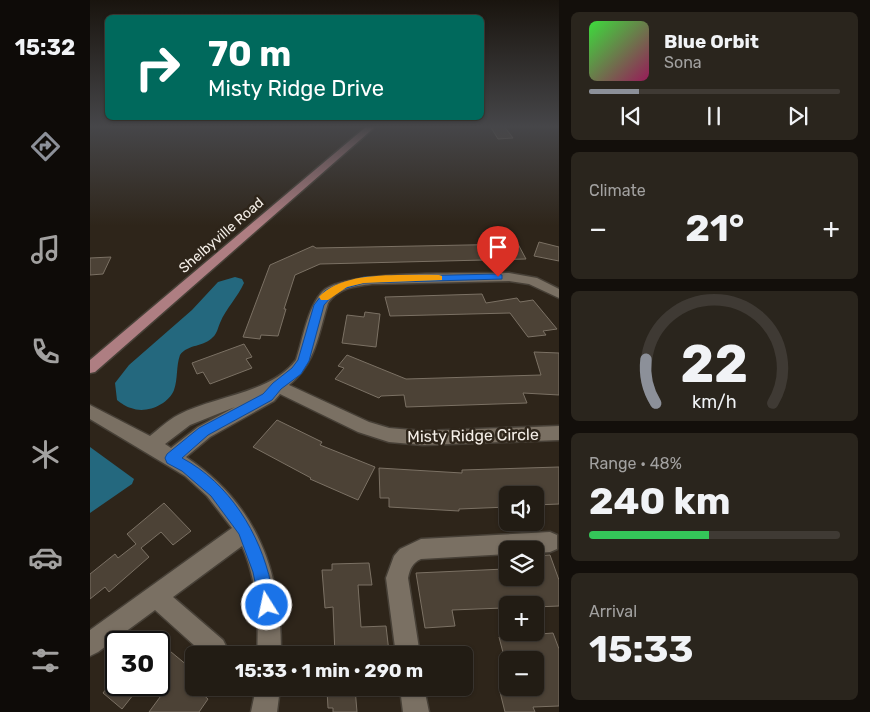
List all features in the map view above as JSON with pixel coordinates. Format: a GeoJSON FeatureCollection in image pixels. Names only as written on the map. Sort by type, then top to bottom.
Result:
{"type":"FeatureCollection","features":[{"type":"Feature","properties":{"kind":"main road","name":"Shelbyville Road"},"geometry":{"type":"LineString","coordinates":[[90,368],[333,159]]}},
{"type":"Feature","properties":{"kind":"street"},"geometry":{"type":"LineString","coordinates":[[172,458],[204,432],[268,397],[277,386],[292,376],[304,361],[321,302],[328,293],[347,284],[372,280],[503,277],[532,281],[559,294]]}},
{"type":"Feature","properties":{"kind":"street"},"geometry":{"type":"LineString","coordinates":[[150,446],[192,417],[277,386]]}},
{"type":"Feature","properties":{"kind":"street","name":"Misty Ridge Circle"},"geometry":{"type":"LineString","coordinates":[[277,386],[364,427],[389,435],[422,438],[559,433]]}},
{"type":"Feature","properties":{"kind":"street"},"geometry":{"type":"LineString","coordinates":[[90,410],[187,467],[216,491],[245,530],[255,554],[266,591],[270,646]]}},
{"type":"Feature","properties":{"kind":"street"},"geometry":{"type":"LineString","coordinates":[[90,644],[245,530]]}},
{"type":"Feature","properties":{"kind":"street"},"geometry":{"type":"LineString","coordinates":[[407,646],[397,578],[401,562],[408,554],[421,548],[550,542]]}},
{"type":"Feature","properties":{"kind":"street"},"geometry":{"type":"LineString","coordinates":[[155,596],[213,646]]}},
{"type":"Feature","properties":{"kind":"street"},"geometry":{"type":"LineString","coordinates":[[264,712],[267,696]]}},
{"type":"Feature","properties":{"kind":"street"},"geometry":{"type":"LineString","coordinates":[[413,696],[416,712]]}},
{"type":"Feature","properties":{"kind":"water"},"geometry":{"type":"Polygon","coordinates":[[[235,277],[242,279],[244,283],[225,312],[214,336],[183,351],[180,355],[174,390],[167,400],[150,409],[137,410],[117,400],[115,383],[129,365],[192,310],[218,282],[235,277]]]}},
{"type":"Feature","properties":{"kind":"water"},"geometry":{"type":"Polygon","coordinates":[[[90,447],[134,479],[132,484],[90,513],[90,447]]]}},
{"type":"Feature","properties":{"kind":"building"},"geometry":{"type":"Polygon","coordinates":[[[539,242],[559,247],[559,261],[534,256],[539,242]]]}},
{"type":"Feature","properties":{"kind":"building"},"geometry":{"type":"Polygon","coordinates":[[[518,244],[526,259],[320,264],[295,275],[278,336],[261,335],[260,339],[243,337],[270,265],[313,246],[316,248],[518,244]]]}},
{"type":"Feature","properties":{"kind":"building"},"geometry":{"type":"Polygon","coordinates":[[[111,257],[103,274],[90,275],[90,258],[111,257]]]}},
{"type":"Feature","properties":{"kind":"building"},"geometry":{"type":"Polygon","coordinates":[[[482,294],[486,303],[517,298],[520,302],[533,300],[557,329],[543,331],[546,335],[528,337],[510,313],[390,316],[385,297],[482,294]]]}},
{"type":"Feature","properties":{"kind":"building"},"geometry":{"type":"Polygon","coordinates":[[[365,312],[380,314],[376,347],[342,343],[347,315],[364,317],[365,312]]]}},
{"type":"Feature","properties":{"kind":"building"},"geometry":{"type":"Polygon","coordinates":[[[244,344],[252,357],[246,359],[252,368],[210,384],[203,372],[197,374],[192,363],[244,344]]]}},
{"type":"Feature","properties":{"kind":"building"},"geometry":{"type":"Polygon","coordinates":[[[534,352],[559,353],[559,395],[523,393],[527,403],[406,407],[404,395],[381,396],[379,398],[335,379],[344,368],[338,366],[347,355],[406,379],[541,375],[534,352]]]}},
{"type":"Feature","properties":{"kind":"building"},"geometry":{"type":"Polygon","coordinates":[[[277,420],[322,442],[320,445],[375,467],[358,500],[310,479],[253,447],[277,420]]]}},
{"type":"Feature","properties":{"kind":"building"},"geometry":{"type":"Polygon","coordinates":[[[559,467],[559,504],[544,505],[544,486],[499,486],[499,507],[459,509],[459,511],[389,507],[389,498],[380,498],[379,468],[462,473],[462,470],[559,467]]]}},
{"type":"Feature","properties":{"kind":"building"},"geometry":{"type":"Polygon","coordinates":[[[164,503],[191,531],[173,545],[161,532],[141,548],[149,557],[109,592],[105,587],[90,599],[90,574],[115,554],[118,558],[136,544],[127,534],[164,503]]]}},
{"type":"Feature","properties":{"kind":"building"},"geometry":{"type":"Polygon","coordinates":[[[544,555],[550,555],[559,580],[559,606],[544,607],[544,596],[499,596],[499,608],[452,610],[455,626],[425,628],[416,573],[499,569],[499,586],[544,586],[544,555]]]}},
{"type":"Feature","properties":{"kind":"building"},"geometry":{"type":"Polygon","coordinates":[[[369,563],[372,585],[358,585],[361,627],[386,626],[388,646],[335,646],[333,607],[325,608],[322,570],[332,570],[332,564],[369,563]]]}},
{"type":"Feature","properties":{"kind":"building"},"geometry":{"type":"Polygon","coordinates":[[[553,633],[559,649],[559,706],[533,707],[535,712],[505,712],[501,696],[544,696],[544,651],[503,651],[500,641],[544,641],[544,634],[553,633]]]}},
{"type":"Feature","properties":{"kind":"building"},"geometry":{"type":"Polygon","coordinates":[[[170,651],[185,664],[185,696],[205,696],[208,699],[199,712],[149,712],[161,696],[170,696],[170,651]]]}},
{"type":"Feature","properties":{"kind":"building"},"geometry":{"type":"Polygon","coordinates":[[[107,696],[132,696],[122,709],[107,696]]]}},
{"type":"Feature","properties":{"kind":"building"},"geometry":{"type":"Polygon","coordinates":[[[327,696],[356,696],[357,712],[333,712],[333,708],[328,708],[327,696]]]}},
{"type":"Feature","properties":{"kind":"slow traffic"},"geometry":{"type":"LineString","coordinates":[[324,297],[343,285],[364,280],[439,278]]}},
{"type":"Feature","properties":{"kind":"route"},"geometry":{"type":"LineString","coordinates":[[267,605],[266,591],[261,572],[245,530],[216,491],[205,480],[172,458],[204,432],[268,397],[277,386],[296,371],[304,361],[319,305],[328,293],[347,284],[364,280],[498,277]]}}]}
